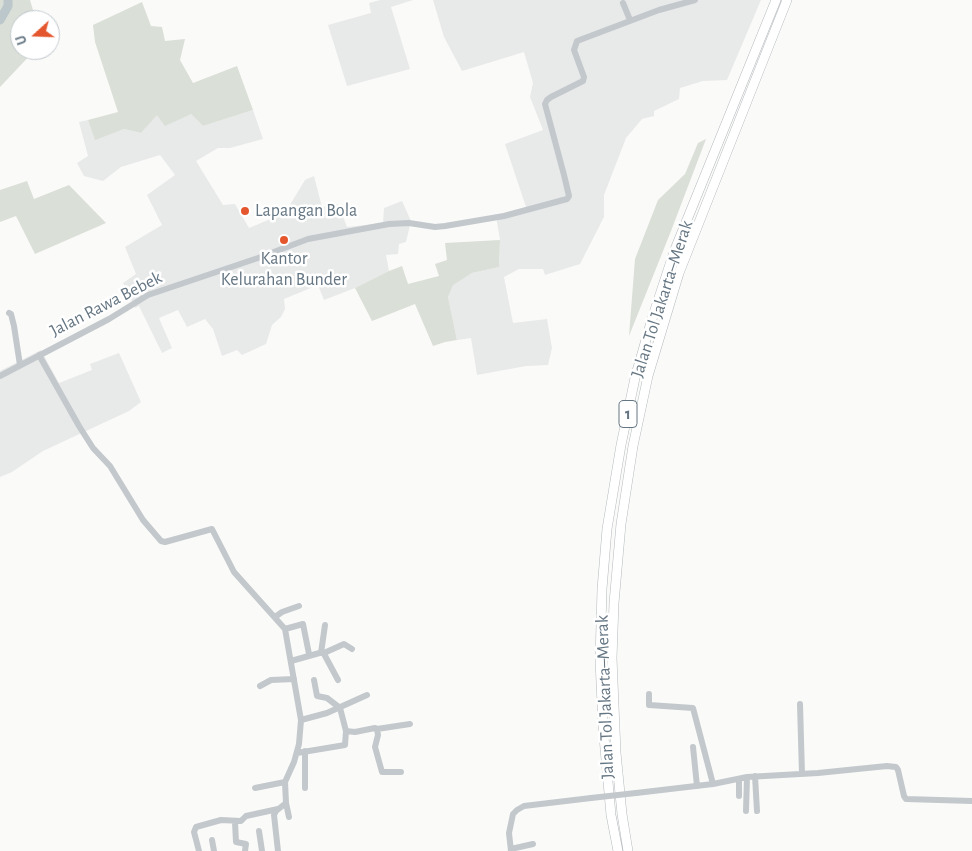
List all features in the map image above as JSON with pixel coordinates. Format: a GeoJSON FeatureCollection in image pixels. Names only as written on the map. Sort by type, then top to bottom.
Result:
{"type":"FeatureCollection","features":[{"type":"Feature","properties":{"kind":"highway","name":"Jalan Tol Jakarta–Merak"},"geometry":{"type":"LineString","coordinates":[[618,851],[611,816],[603,726],[600,660],[602,589],[607,529],[621,445],[645,344],[674,252],[776,0]]}},
{"type":"Feature","properties":{"kind":"highway","name":"Jalan Tol Jakarta–Merak"},"geometry":{"type":"LineString","coordinates":[[628,851],[616,754],[612,658],[614,603],[621,524],[633,446],[648,376],[680,273],[787,0]]}},
{"type":"Feature","properties":{"kind":"street","name":"Jalan Rawa Bebek"},"geometry":{"type":"LineString","coordinates":[[0,376],[70,341],[148,295],[308,239],[406,223],[435,227],[445,226],[504,216],[567,199],[569,196],[546,110],[547,100],[583,81],[584,77],[574,50],[577,41],[630,20],[695,0]]}},
{"type":"Feature","properties":{"kind":"street"},"geometry":{"type":"LineString","coordinates":[[622,2],[630,20]]}},
{"type":"Feature","properties":{"kind":"street"},"geometry":{"type":"LineString","coordinates":[[9,313],[11,314],[20,365]]}},
{"type":"Feature","properties":{"kind":"street"},"geometry":{"type":"LineString","coordinates":[[39,355],[93,448],[110,466],[143,520],[160,541],[165,542],[212,529],[234,572],[285,629],[301,720],[297,753],[285,782],[289,817]]}},
{"type":"Feature","properties":{"kind":"street"},"geometry":{"type":"LineString","coordinates":[[275,617],[298,606]]}},
{"type":"Feature","properties":{"kind":"street"},"geometry":{"type":"LineString","coordinates":[[285,629],[304,624],[309,654]]}},
{"type":"Feature","properties":{"kind":"street"},"geometry":{"type":"LineString","coordinates":[[325,625],[322,653],[338,680]]}},
{"type":"Feature","properties":{"kind":"street"},"geometry":{"type":"LineString","coordinates":[[291,660],[309,654],[322,653],[344,644],[352,649]]}},
{"type":"Feature","properties":{"kind":"street"},"geometry":{"type":"LineString","coordinates":[[260,686],[270,680],[294,679]]}},
{"type":"Feature","properties":{"kind":"street"},"geometry":{"type":"LineString","coordinates":[[297,753],[345,745],[346,731],[340,708],[327,698],[316,696],[314,680]]}},
{"type":"Feature","properties":{"kind":"street"},"geometry":{"type":"LineString","coordinates":[[649,694],[649,705],[693,708],[713,784]]}},
{"type":"Feature","properties":{"kind":"street"},"geometry":{"type":"LineString","coordinates":[[301,720],[340,708],[367,695]]}},
{"type":"Feature","properties":{"kind":"street"},"geometry":{"type":"LineString","coordinates":[[800,704],[802,774]]}},
{"type":"Feature","properties":{"kind":"street"},"geometry":{"type":"LineString","coordinates":[[346,731],[356,732],[410,724]]}},
{"type":"Feature","properties":{"kind":"street"},"geometry":{"type":"LineString","coordinates":[[377,729],[378,740],[374,748],[382,772],[400,772]]}},
{"type":"Feature","properties":{"kind":"street"},"geometry":{"type":"LineString","coordinates":[[692,747],[697,786]]}},
{"type":"Feature","properties":{"kind":"street"},"geometry":{"type":"LineString","coordinates":[[305,751],[305,788]]}},
{"type":"Feature","properties":{"kind":"street"},"geometry":{"type":"LineString","coordinates":[[533,844],[511,850],[510,824],[513,814],[520,808],[713,784],[756,776],[802,774],[887,766],[896,767],[906,799],[972,801]]}},
{"type":"Feature","properties":{"kind":"street"},"geometry":{"type":"LineString","coordinates":[[756,776],[757,811]]}},
{"type":"Feature","properties":{"kind":"street"},"geometry":{"type":"LineString","coordinates":[[746,811],[747,777]]}},
{"type":"Feature","properties":{"kind":"street"},"geometry":{"type":"LineString","coordinates":[[739,779],[739,796]]}},
{"type":"Feature","properties":{"kind":"street"},"geometry":{"type":"LineString","coordinates":[[255,788],[285,782]]}},
{"type":"Feature","properties":{"kind":"street"},"geometry":{"type":"LineString","coordinates":[[278,851],[275,812],[286,803]]}},
{"type":"Feature","properties":{"kind":"street"},"geometry":{"type":"LineString","coordinates":[[199,851],[194,832],[196,827],[221,820],[236,822],[246,816],[278,809]]}},
{"type":"Feature","properties":{"kind":"street"},"geometry":{"type":"LineString","coordinates":[[236,822],[236,842],[246,844],[246,851]]}},
{"type":"Feature","properties":{"kind":"street"},"geometry":{"type":"LineString","coordinates":[[259,831],[262,851]]}},
{"type":"Feature","properties":{"kind":"street"},"geometry":{"type":"LineString","coordinates":[[212,840],[214,851]]}},
{"type":"Feature","properties":{"kind":"shaded area"},"geometry":{"type":"Polygon","coordinates":[[[0,0],[30,0],[33,10],[10,10],[10,60],[26,60],[0,87],[0,0]]]}},
{"type":"Feature","properties":{"kind":"shaded area"},"geometry":{"type":"Polygon","coordinates":[[[380,0],[413,0],[391,7],[410,69],[347,86],[328,25],[371,13],[369,3],[380,0]]]}},
{"type":"Feature","properties":{"kind":"shaded area"},"geometry":{"type":"Polygon","coordinates":[[[433,0],[761,0],[727,80],[703,81],[680,88],[679,99],[654,111],[654,116],[642,119],[626,138],[604,195],[604,217],[580,264],[545,275],[543,269],[519,269],[504,277],[513,323],[547,319],[552,348],[548,365],[526,366],[477,375],[471,338],[457,340],[448,297],[453,284],[472,273],[499,267],[500,240],[496,216],[526,207],[505,144],[543,130],[530,97],[533,83],[524,52],[462,71],[444,37],[433,0]]]}},
{"type":"Feature","properties":{"kind":"shaded area"},"geometry":{"type":"Polygon","coordinates":[[[142,2],[151,26],[162,27],[165,41],[185,39],[180,60],[193,83],[237,66],[253,110],[203,126],[191,114],[165,126],[157,115],[141,133],[124,129],[95,140],[88,120],[118,112],[95,42],[93,25],[142,2]]]}},
{"type":"Feature","properties":{"kind":"shaded area"},"geometry":{"type":"Polygon","coordinates":[[[253,110],[263,139],[230,148],[218,148],[196,161],[223,205],[235,204],[249,228],[285,213],[305,180],[314,176],[322,207],[338,204],[347,227],[383,223],[384,208],[402,201],[411,221],[406,242],[399,244],[398,254],[386,255],[389,271],[355,288],[324,300],[318,285],[284,299],[285,309],[281,317],[272,325],[266,344],[242,355],[237,350],[222,356],[213,329],[205,319],[187,327],[178,310],[159,318],[172,348],[162,353],[139,306],[135,308],[123,283],[136,274],[125,247],[162,225],[147,195],[175,175],[160,155],[121,167],[103,181],[84,176],[77,163],[88,156],[79,122],[88,120],[95,139],[124,129],[141,133],[157,114],[191,114],[203,126],[253,110]]]}},
{"type":"Feature","properties":{"kind":"shaded area"},"geometry":{"type":"Polygon","coordinates":[[[706,139],[629,336],[635,259],[658,200],[685,174],[698,143],[706,139]]]}},
{"type":"Feature","properties":{"kind":"shaded area"},"geometry":{"type":"Polygon","coordinates":[[[27,181],[34,199],[69,185],[106,223],[35,254],[16,216],[0,222],[0,190],[27,181]]]}},
{"type":"Feature","properties":{"kind":"shaded area"},"geometry":{"type":"Polygon","coordinates":[[[500,240],[499,267],[472,273],[453,285],[448,297],[457,340],[433,346],[415,304],[372,321],[355,288],[402,266],[408,284],[439,276],[435,264],[447,260],[445,243],[500,240]]]}},
{"type":"Feature","properties":{"kind":"shaded area"},"geometry":{"type":"Polygon","coordinates":[[[41,350],[59,383],[92,370],[90,364],[119,353],[141,402],[129,411],[43,451],[12,472],[0,477],[0,371],[41,350]]]}},
{"type":"Feature","properties":{"kind":"waterway"},"geometry":{"type":"LineString","coordinates":[[0,20],[8,6],[8,0]]}},
{"type":"Feature","properties":{"kind":"place","name":"Lapangan Bola"},"geometry":{"type":"Point","coordinates":[245,211]}},
{"type":"Feature","properties":{"kind":"place","name":"Kantor Kelurahan Bunder"},"geometry":{"type":"Point","coordinates":[284,240]}}]}
